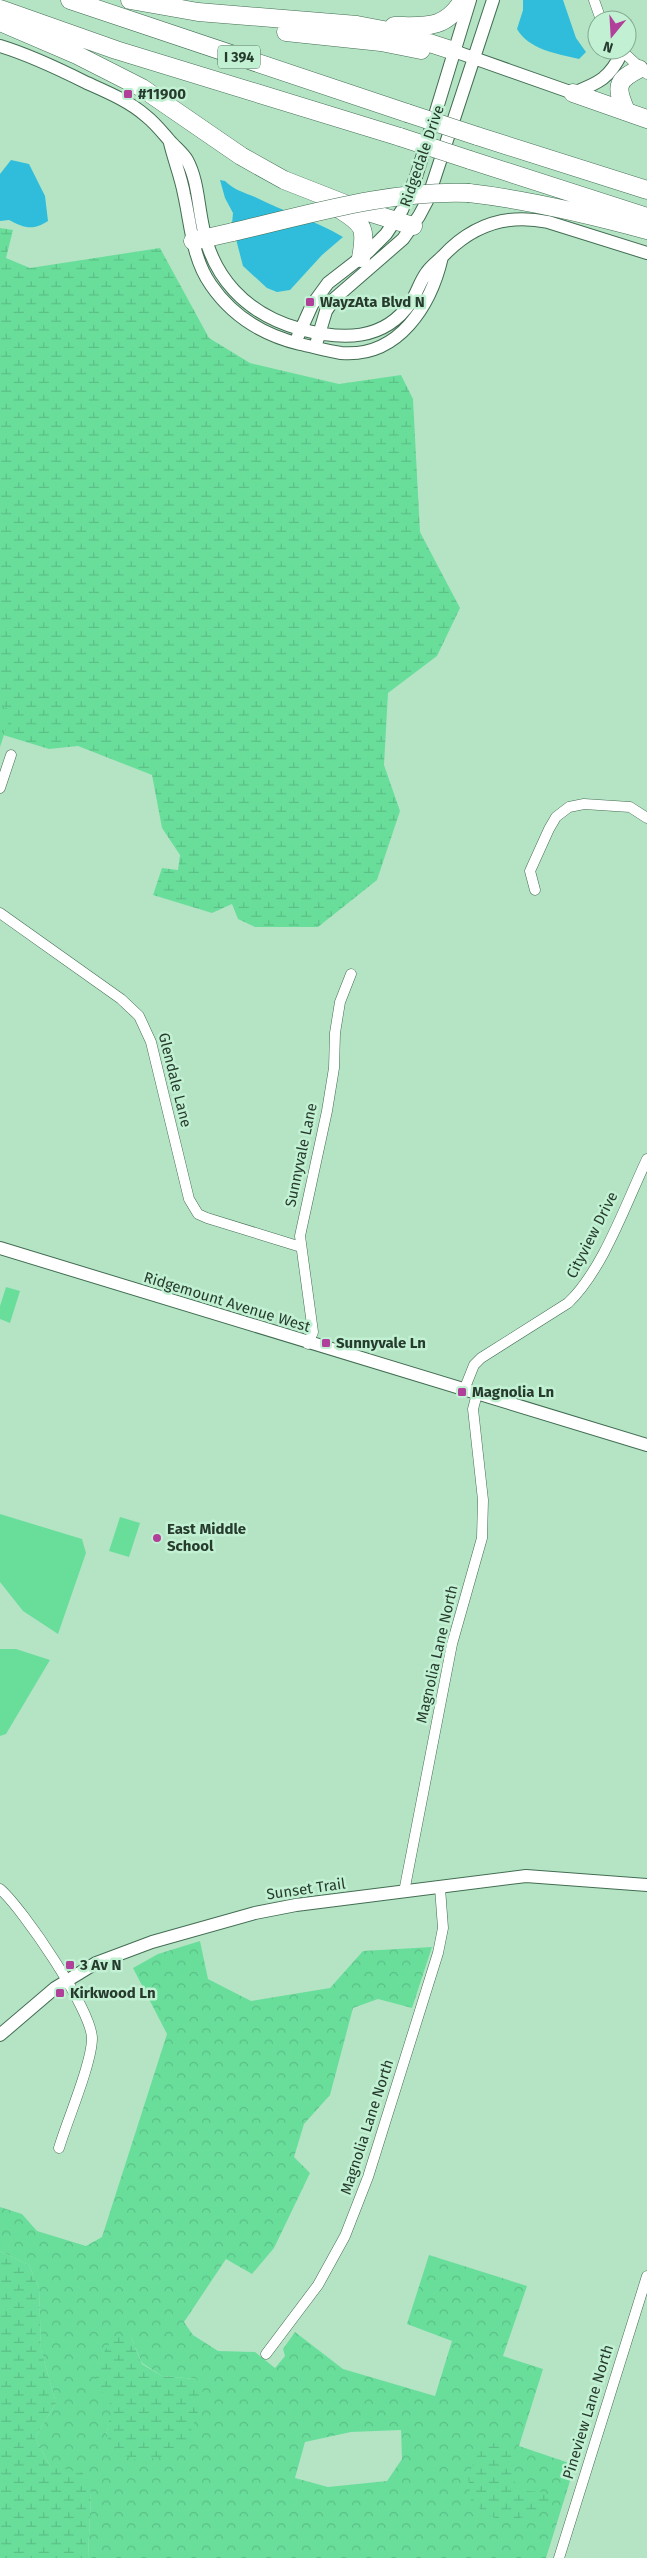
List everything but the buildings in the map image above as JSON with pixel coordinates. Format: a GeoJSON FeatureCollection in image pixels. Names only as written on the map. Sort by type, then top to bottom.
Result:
{"type":"FeatureCollection","features":[{"type":"Feature","properties":{"kind":"highway","name":"I 394"},"geometry":{"type":"LineString","coordinates":[[70,0],[477,136],[647,190]]}},
{"type":"Feature","properties":{"kind":"highway"},"geometry":{"type":"LineString","coordinates":[[130,0],[262,30],[365,40],[420,50],[454,51]]}},
{"type":"Feature","properties":{"kind":"highway"},"geometry":{"type":"LineString","coordinates":[[167,8],[255,18],[357,25],[435,25],[450,17],[462,0]]}},
{"type":"Feature","properties":{"kind":"highway","name":"I 394"},"geometry":{"type":"LineString","coordinates":[[0,9],[124,53],[400,137],[647,217]]}},
{"type":"Feature","properties":{"kind":"highway"},"geometry":{"type":"LineString","coordinates":[[0,22],[126,78],[264,170],[315,194],[413,226]]}},
{"type":"Feature","properties":{"kind":"highway"},"geometry":{"type":"LineString","coordinates":[[357,25],[399,33],[454,51]]}},
{"type":"Feature","properties":{"kind":"highway"},"geometry":{"type":"LineString","coordinates":[[626,111],[618,94],[620,83],[626,75],[643,71]]}},
{"type":"Feature","properties":{"kind":"highway"},"geometry":{"type":"LineString","coordinates":[[573,93],[647,119]]}},
{"type":"Feature","properties":{"kind":"highway"},"geometry":{"type":"LineString","coordinates":[[199,240],[386,197],[432,193],[469,193],[514,198],[565,208],[647,230]]}},
{"type":"Feature","properties":{"kind":"highway"},"geometry":{"type":"LineString","coordinates":[[315,194],[361,224],[364,237],[361,258]]}},
{"type":"Feature","properties":{"kind":"street","name":"Ridgedale Drive"},"geometry":{"type":"LineString","coordinates":[[296,343],[312,305],[328,283],[361,258],[395,221],[416,177],[470,0]]}},
{"type":"Feature","properties":{"kind":"street","name":"Ridgedale Drive"},"geometry":{"type":"LineString","coordinates":[[316,348],[326,312],[334,299],[392,250],[413,226],[427,201],[493,0]]}},
{"type":"Feature","properties":{"kind":"street"},"geometry":{"type":"LineString","coordinates":[[0,46],[65,72],[131,105],[147,116],[187,159],[192,173],[199,240],[210,283],[223,301],[238,316],[258,328],[296,343],[342,353],[370,349],[397,336],[410,326],[425,306],[438,276],[442,256]]}},
{"type":"Feature","properties":{"kind":"street"},"geometry":{"type":"LineString","coordinates":[[454,51],[573,93],[606,78],[618,60]]}},
{"type":"Feature","properties":{"kind":"street"},"geometry":{"type":"LineString","coordinates":[[631,60],[643,71]]}},
{"type":"Feature","properties":{"kind":"street"},"geometry":{"type":"LineString","coordinates":[[199,240],[221,275],[246,304],[280,323],[319,334],[354,337],[366,335],[391,324],[407,308],[427,272],[451,246],[476,229],[492,222],[519,218],[548,222],[647,253]]}},
{"type":"Feature","properties":{"kind":"street"},"geometry":{"type":"LineString","coordinates":[[0,788],[11,755]]}},
{"type":"Feature","properties":{"kind":"street"},"geometry":{"type":"LineString","coordinates":[[535,890],[530,870],[552,823],[569,807],[584,804],[630,807],[647,818]]}},
{"type":"Feature","properties":{"kind":"street","name":"Glendale Lane"},"geometry":{"type":"LineString","coordinates":[[0,913],[121,999],[139,1016],[151,1042],[189,1199],[198,1214],[301,1247]]}},
{"type":"Feature","properties":{"kind":"street","name":"Sunnyvale Lane"},"geometry":{"type":"LineString","coordinates":[[308,1344],[313,1332],[305,1262],[301,1247],[302,1224],[327,1111],[334,1068],[335,1033],[340,1002],[351,974]]}},
{"type":"Feature","properties":{"kind":"street","name":"Cityview Drive"},"geometry":{"type":"LineString","coordinates":[[464,1390],[474,1365],[481,1358],[568,1303],[578,1294],[599,1260],[647,1159]]}},
{"type":"Feature","properties":{"kind":"street","name":"Ridgemount Avenue West"},"geometry":{"type":"LineString","coordinates":[[0,1248],[308,1344],[647,1445]]}},
{"type":"Feature","properties":{"kind":"street","name":"Magnolia Lane North"},"geometry":{"type":"LineString","coordinates":[[404,1892],[452,1644],[482,1538],[483,1500],[473,1409],[477,1394]]}},
{"type":"Feature","properties":{"kind":"street","name":"Sunset Trail"},"geometry":{"type":"LineString","coordinates":[[0,2035],[55,1988],[96,1963],[116,1954],[255,1913],[526,1876],[647,1885]]}},
{"type":"Feature","properties":{"kind":"street","name":"Magnolia Lane North"},"geometry":{"type":"LineString","coordinates":[[266,2354],[330,2266],[345,2236],[368,2177],[438,1953],[443,1928],[440,1888]]}},
{"type":"Feature","properties":{"kind":"street"},"geometry":{"type":"LineString","coordinates":[[0,1889],[18,1910],[45,1948],[66,1981],[90,2026],[92,2038],[90,2051],[59,2148]]}},
{"type":"Feature","properties":{"kind":"street","name":"Pineview Lane North"},"geometry":{"type":"LineString","coordinates":[[559,2558],[647,2276]]}},
{"type":"Feature","properties":{"kind":"green space"},"geometry":{"type":"Polygon","coordinates":[[[0,228],[13,230],[6,258],[30,268],[160,248],[209,338],[250,363],[339,384],[401,375],[413,399],[420,532],[460,608],[437,656],[388,693],[384,765],[400,811],[377,880],[318,927],[255,927],[238,919],[232,904],[212,913],[153,895],[162,868],[178,870],[180,855],[162,828],[152,775],[78,746],[49,749],[0,734],[0,228]]]}},
{"type":"Feature","properties":{"kind":"green space"},"geometry":{"type":"Polygon","coordinates":[[[0,704],[12,711],[0,747],[0,704]]]}},
{"type":"Feature","properties":{"kind":"green space"},"geometry":{"type":"Polygon","coordinates":[[[6,1287],[20,1291],[10,1323],[0,1319],[0,1306],[6,1287]]]}},
{"type":"Feature","properties":{"kind":"green space"},"geometry":{"type":"Polygon","coordinates":[[[0,1514],[82,1539],[86,1553],[58,1634],[23,1611],[0,1582],[0,1514]]]}},
{"type":"Feature","properties":{"kind":"green space"},"geometry":{"type":"Polygon","coordinates":[[[120,1517],[140,1523],[129,1557],[109,1551],[120,1517]]]}},
{"type":"Feature","properties":{"kind":"green space"},"geometry":{"type":"Polygon","coordinates":[[[0,1649],[16,1649],[50,1660],[6,1734],[0,1736],[0,1649]]]}},
{"type":"Feature","properties":{"kind":"green space"},"geometry":{"type":"Polygon","coordinates":[[[200,1941],[208,1979],[251,2001],[330,1988],[363,1951],[432,1947],[412,2008],[378,1999],[353,2008],[330,2095],[304,2124],[294,2157],[310,2173],[274,2248],[252,2274],[226,2259],[184,2322],[193,2335],[218,2351],[255,2352],[275,2368],[285,2356],[283,2349],[295,2332],[343,2369],[435,2396],[452,2341],[407,2324],[429,2255],[527,2286],[503,2356],[543,2369],[519,2446],[575,2465],[546,2558],[88,2558],[91,2493],[50,2466],[35,2438],[56,2403],[41,2350],[39,2288],[29,2265],[0,2251],[0,2207],[22,2214],[37,2231],[86,2246],[102,2237],[167,2034],[133,1968],[158,1954],[200,1941]],[[131,2337],[106,2435],[197,2379],[162,2376],[142,2363],[131,2337]],[[401,2430],[351,2432],[305,2442],[295,2478],[328,2487],[387,2481],[402,2459],[401,2430]]]}},
{"type":"Feature","properties":{"kind":"green space"},"geometry":{"type":"Polygon","coordinates":[[[0,2251],[29,2265],[39,2288],[41,2350],[56,2403],[35,2438],[50,2466],[83,2473],[91,2493],[88,2558],[0,2558],[0,2251]]]}},
{"type":"Feature","properties":{"kind":"green space"},"geometry":{"type":"Polygon","coordinates":[[[114,2336],[131,2337],[142,2364],[162,2376],[197,2379],[204,2395],[187,2442],[170,2456],[137,2460],[119,2454],[106,2436],[112,2407],[99,2385],[95,2371],[114,2336]]]}},
{"type":"Feature","properties":{"kind":"green space"},"geometry":{"type":"Polygon","coordinates":[[[494,2443],[509,2450],[514,2464],[515,2486],[523,2491],[546,2492],[549,2501],[538,2512],[529,2516],[501,2520],[490,2516],[471,2502],[468,2476],[482,2445],[494,2443]]]}},
{"type":"Feature","properties":{"kind":"water"},"geometry":{"type":"Polygon","coordinates":[[[523,0],[563,0],[576,38],[586,52],[579,59],[544,50],[528,41],[517,29],[523,10],[523,0]]]}},
{"type":"Feature","properties":{"kind":"water"},"geometry":{"type":"Polygon","coordinates":[[[11,160],[29,164],[45,196],[48,221],[43,224],[28,227],[9,220],[0,221],[0,174],[11,160]]]}},
{"type":"Feature","properties":{"kind":"water"},"geometry":{"type":"Polygon","coordinates":[[[220,180],[343,237],[322,255],[290,290],[277,292],[267,288],[243,266],[232,224],[233,213],[225,198],[220,180]]]}},
{"type":"Feature","properties":{"kind":"place","name":"#11900"},"geometry":{"type":"Point","coordinates":[128,94]}},
{"type":"Feature","properties":{"kind":"place","name":"WayzAta Blvd N"},"geometry":{"type":"Point","coordinates":[310,302]}},
{"type":"Feature","properties":{"kind":"place","name":"Sunnyvale Ln"},"geometry":{"type":"Point","coordinates":[326,1343]}},
{"type":"Feature","properties":{"kind":"place","name":"Magnolia Ln"},"geometry":{"type":"Point","coordinates":[462,1392]}},
{"type":"Feature","properties":{"kind":"place","name":"East Middle School"},"geometry":{"type":"Point","coordinates":[157,1538]}},
{"type":"Feature","properties":{"kind":"place","name":"3 Av N"},"geometry":{"type":"Point","coordinates":[70,1965]}},
{"type":"Feature","properties":{"kind":"place","name":"Kirkwood Ln"},"geometry":{"type":"Point","coordinates":[60,1993]}}]}
